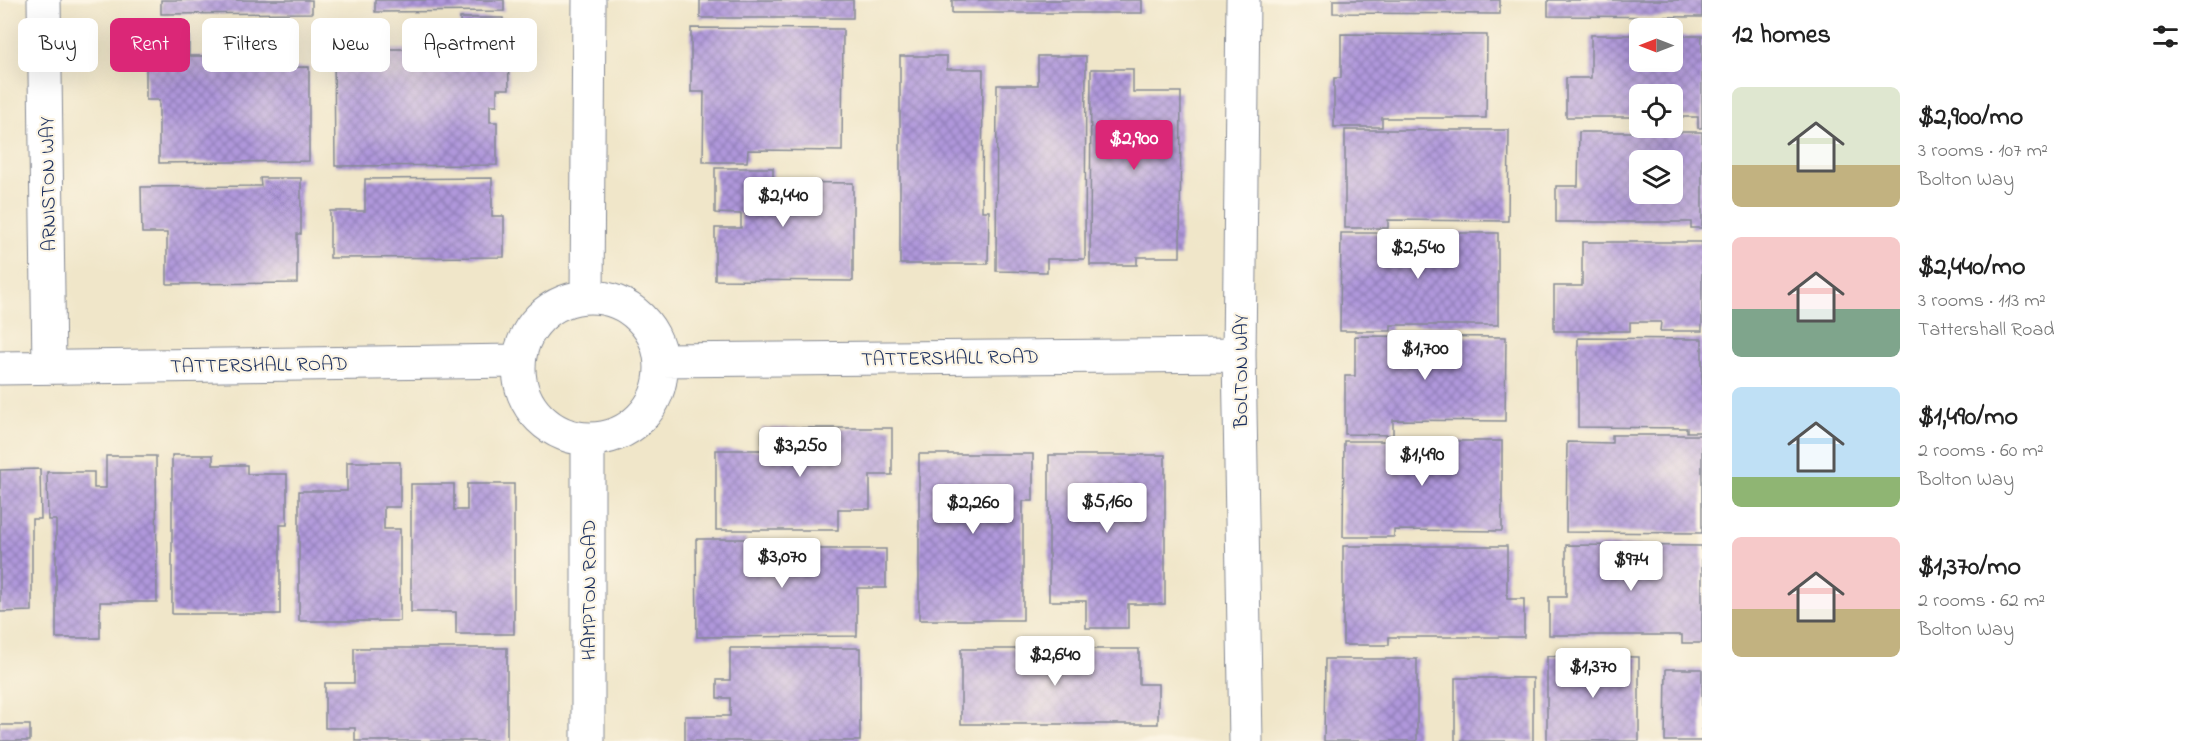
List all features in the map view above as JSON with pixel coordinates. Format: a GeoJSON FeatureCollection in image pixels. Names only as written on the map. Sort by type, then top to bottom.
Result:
{"type":"FeatureCollection","features":[{"type":"Feature","properties":{"kind":"street","name":"ARNISTON WAY"},"geometry":{"type":"LineString","coordinates":[[44,0],[49,367]]}},
{"type":"Feature","properties":{"kind":"street"},"geometry":{"type":"LineString","coordinates":[[587,296],[589,0]]}},
{"type":"Feature","properties":{"kind":"street","name":"BOLTON WAY"},"geometry":{"type":"LineString","coordinates":[[1243,0],[1239,355],[1246,741]]}},
{"type":"Feature","properties":{"kind":"street"},"geometry":{"type":"LineString","coordinates":[[587,296],[615,301],[636,314],[653,336],[661,360],[659,384],[649,407],[636,422],[612,436],[588,440],[567,436],[545,424],[529,405],[520,386],[519,361],[526,336],[541,316],[562,302],[587,296]]}},
{"type":"Feature","properties":{"kind":"street","name":"TATTERSHALL ROAD"},"geometry":{"type":"LineString","coordinates":[[661,360],[1239,355]]}},
{"type":"Feature","properties":{"kind":"street","name":"TATTERSHALL ROAD"},"geometry":{"type":"LineString","coordinates":[[0,368],[519,361]]}},
{"type":"Feature","properties":{"kind":"street","name":"HAMPTON ROAD"},"geometry":{"type":"LineString","coordinates":[[588,440],[588,741]]}},
{"type":"Feature","properties":{"kind":"building"},"geometry":{"type":"Polygon","coordinates":[[[161,0],[312,0],[312,13],[161,14],[161,0]]]}},
{"type":"Feature","properties":{"kind":"building"},"geometry":{"type":"Polygon","coordinates":[[[375,0],[504,0],[504,11],[375,12],[375,0]]]}},
{"type":"Feature","properties":{"kind":"building"},"geometry":{"type":"Polygon","coordinates":[[[700,0],[853,0],[853,18],[700,18],[700,0]]]}},
{"type":"Feature","properties":{"kind":"building"},"geometry":{"type":"Polygon","coordinates":[[[952,0],[1142,0],[1142,13],[952,13],[952,0]]]}},
{"type":"Feature","properties":{"kind":"building"},"geometry":{"type":"Polygon","coordinates":[[[1333,0],[1500,0],[1500,14],[1333,13],[1333,0]]]}},
{"type":"Feature","properties":{"kind":"building"},"geometry":{"type":"Polygon","coordinates":[[[1548,0],[1702,0],[1702,17],[1548,16],[1548,0]]]}},
{"type":"Feature","properties":{"kind":"building"},"geometry":{"type":"Polygon","coordinates":[[[691,28],[843,29],[842,151],[748,150],[747,162],[703,162],[704,92],[691,92],[691,28]]]}},
{"type":"Feature","properties":{"kind":"building"},"geometry":{"type":"Polygon","coordinates":[[[1341,34],[1487,35],[1486,118],[1382,118],[1382,127],[1334,127],[1334,78],[1341,78],[1341,34]]]}},
{"type":"Feature","properties":{"kind":"building"},"geometry":{"type":"Polygon","coordinates":[[[1591,35],[1629,35],[1629,72],[1683,72],[1683,36],[1702,36],[1702,128],[1698,128],[1698,117],[1683,117],[1683,84],[1629,84],[1629,117],[1566,117],[1566,78],[1591,78],[1591,35]]]}},
{"type":"Feature","properties":{"kind":"building"},"geometry":{"type":"Polygon","coordinates":[[[390,49],[402,49],[402,72],[509,72],[509,89],[497,89],[497,105],[490,105],[490,122],[497,122],[497,165],[335,166],[334,72],[390,72],[390,49]]]}},
{"type":"Feature","properties":{"kind":"building"},"geometry":{"type":"Polygon","coordinates":[[[190,56],[202,56],[202,72],[299,72],[299,67],[309,67],[309,161],[159,163],[159,100],[146,100],[146,72],[190,72],[190,56]]]}},
{"type":"Feature","properties":{"kind":"building"},"geometry":{"type":"Polygon","coordinates":[[[900,56],[947,56],[947,69],[983,69],[982,211],[989,211],[988,264],[900,264],[900,56]]]}},
{"type":"Feature","properties":{"kind":"building"},"geometry":{"type":"Polygon","coordinates":[[[1038,56],[1086,56],[1085,259],[1047,259],[1047,272],[996,271],[997,85],[1038,85],[1038,56]]]}},
{"type":"Feature","properties":{"kind":"building"},"geometry":{"type":"Polygon","coordinates":[[[1091,69],[1133,69],[1133,92],[1181,92],[1180,257],[1137,257],[1137,265],[1090,265],[1091,69]]]}},
{"type":"Feature","properties":{"kind":"building"},"geometry":{"type":"Polygon","coordinates":[[[1345,130],[1509,130],[1508,221],[1388,220],[1388,228],[1345,228],[1345,130]]]}},
{"type":"Feature","properties":{"kind":"building"},"geometry":{"type":"Polygon","coordinates":[[[1579,132],[1629,132],[1629,138],[1683,138],[1683,132],[1702,132],[1702,228],[1691,228],[1691,222],[1556,222],[1556,186],[1578,186],[1579,132]]]}},
{"type":"Feature","properties":{"kind":"building"},"geometry":{"type":"Polygon","coordinates":[[[715,168],[773,168],[773,182],[853,183],[853,281],[715,280],[715,228],[741,228],[741,214],[715,213],[715,168]]]}},
{"type":"Feature","properties":{"kind":"building"},"geometry":{"type":"Polygon","coordinates":[[[260,178],[301,178],[301,234],[297,234],[297,283],[167,284],[167,233],[142,233],[141,187],[261,186],[260,178]]]}},
{"type":"Feature","properties":{"kind":"building"},"geometry":{"type":"Polygon","coordinates":[[[492,178],[492,216],[504,216],[504,257],[330,258],[330,211],[365,211],[365,179],[492,178]]]}},
{"type":"Feature","properties":{"kind":"building"},"geometry":{"type":"Polygon","coordinates":[[[1341,233],[1498,233],[1498,325],[1391,325],[1391,331],[1340,331],[1341,233]]]}},
{"type":"Feature","properties":{"kind":"building"},"geometry":{"type":"Polygon","coordinates":[[[1582,242],[1702,242],[1702,331],[1660,331],[1661,322],[1630,322],[1630,331],[1554,331],[1554,286],[1582,286],[1582,242]]]}},
{"type":"Feature","properties":{"kind":"building"},"geometry":{"type":"Polygon","coordinates":[[[1355,336],[1506,337],[1505,421],[1393,420],[1393,435],[1345,434],[1345,376],[1355,376],[1355,336]]]}},
{"type":"Feature","properties":{"kind":"building"},"geometry":{"type":"Polygon","coordinates":[[[1578,338],[1702,339],[1702,432],[1687,432],[1687,428],[1578,427],[1578,338]]]}},
{"type":"Feature","properties":{"kind":"building"},"geometry":{"type":"Polygon","coordinates":[[[762,428],[892,428],[892,475],[870,475],[870,509],[838,509],[838,530],[716,530],[716,450],[762,450],[762,428]]]}},
{"type":"Feature","properties":{"kind":"building"},"geometry":{"type":"Polygon","coordinates":[[[1612,435],[1702,435],[1702,533],[1566,532],[1567,442],[1612,443],[1612,435]]]}},
{"type":"Feature","properties":{"kind":"building"},"geometry":{"type":"Polygon","coordinates":[[[1344,441],[1502,441],[1502,531],[1394,530],[1394,537],[1343,537],[1344,441]]]}},
{"type":"Feature","properties":{"kind":"building"},"geometry":{"type":"Polygon","coordinates":[[[919,454],[1033,454],[1033,501],[1023,501],[1023,620],[919,620],[919,454]]]}},
{"type":"Feature","properties":{"kind":"building"},"geometry":{"type":"Polygon","coordinates":[[[172,455],[213,455],[213,465],[247,465],[247,474],[287,474],[287,525],[280,525],[280,614],[172,614],[172,455]]]}},
{"type":"Feature","properties":{"kind":"building"},"geometry":{"type":"Polygon","coordinates":[[[1049,455],[1165,455],[1165,604],[1128,604],[1128,628],[1086,628],[1086,601],[1049,601],[1049,455]]]}},
{"type":"Feature","properties":{"kind":"building"},"geometry":{"type":"Polygon","coordinates":[[[106,456],[156,456],[157,602],[100,602],[100,638],[56,638],[56,520],[48,520],[47,472],[94,472],[94,488],[106,488],[106,456]]]}},
{"type":"Feature","properties":{"kind":"building"},"geometry":{"type":"Polygon","coordinates":[[[347,462],[400,462],[400,507],[384,507],[384,529],[400,529],[400,621],[299,621],[299,491],[347,491],[347,462]]]}},
{"type":"Feature","properties":{"kind":"building"},"geometry":{"type":"Polygon","coordinates":[[[40,469],[41,519],[32,519],[32,611],[0,612],[0,470],[40,469]]]}},
{"type":"Feature","properties":{"kind":"building"},"geometry":{"type":"Polygon","coordinates":[[[411,484],[454,484],[454,510],[467,510],[467,484],[514,484],[514,634],[456,634],[456,612],[411,612],[411,484]]]}},
{"type":"Feature","properties":{"kind":"building"},"geometry":{"type":"Polygon","coordinates":[[[696,539],[746,539],[746,549],[886,549],[886,588],[857,588],[857,636],[697,637],[696,539]]]}},
{"type":"Feature","properties":{"kind":"building"},"geometry":{"type":"Polygon","coordinates":[[[1566,545],[1702,546],[1702,643],[1682,643],[1682,635],[1549,635],[1549,597],[1566,597],[1566,545]]]}},
{"type":"Feature","properties":{"kind":"building"},"geometry":{"type":"Polygon","coordinates":[[[1343,546],[1507,546],[1507,599],[1524,599],[1524,637],[1389,637],[1389,645],[1343,645],[1343,546]]]}},
{"type":"Feature","properties":{"kind":"building"},"geometry":{"type":"Polygon","coordinates":[[[354,648],[507,648],[507,741],[355,741],[355,728],[325,728],[325,683],[354,683],[354,648]]]}},
{"type":"Feature","properties":{"kind":"building"},"geometry":{"type":"Polygon","coordinates":[[[730,648],[860,648],[860,741],[685,741],[685,716],[730,716],[730,698],[717,698],[717,680],[730,680],[730,648]]]}},
{"type":"Feature","properties":{"kind":"building"},"geometry":{"type":"Polygon","coordinates":[[[961,649],[1139,649],[1139,684],[1158,684],[1158,724],[961,724],[961,649]]]}},
{"type":"Feature","properties":{"kind":"building"},"geometry":{"type":"Polygon","coordinates":[[[1547,656],[1639,657],[1639,741],[1547,741],[1547,656]]]}},
{"type":"Feature","properties":{"kind":"building"},"geometry":{"type":"Polygon","coordinates":[[[1325,659],[1417,659],[1417,741],[1324,741],[1325,659]]]}},
{"type":"Feature","properties":{"kind":"building"},"geometry":{"type":"Polygon","coordinates":[[[1666,669],[1702,669],[1702,741],[1665,741],[1666,669]]]}},
{"type":"Feature","properties":{"kind":"building"},"geometry":{"type":"Polygon","coordinates":[[[1455,678],[1533,678],[1533,741],[1455,741],[1455,678]]]}},
{"type":"Feature","properties":{"kind":"building"},"geometry":{"type":"Polygon","coordinates":[[[0,725],[30,725],[30,741],[0,741],[0,725]]]}}]}
